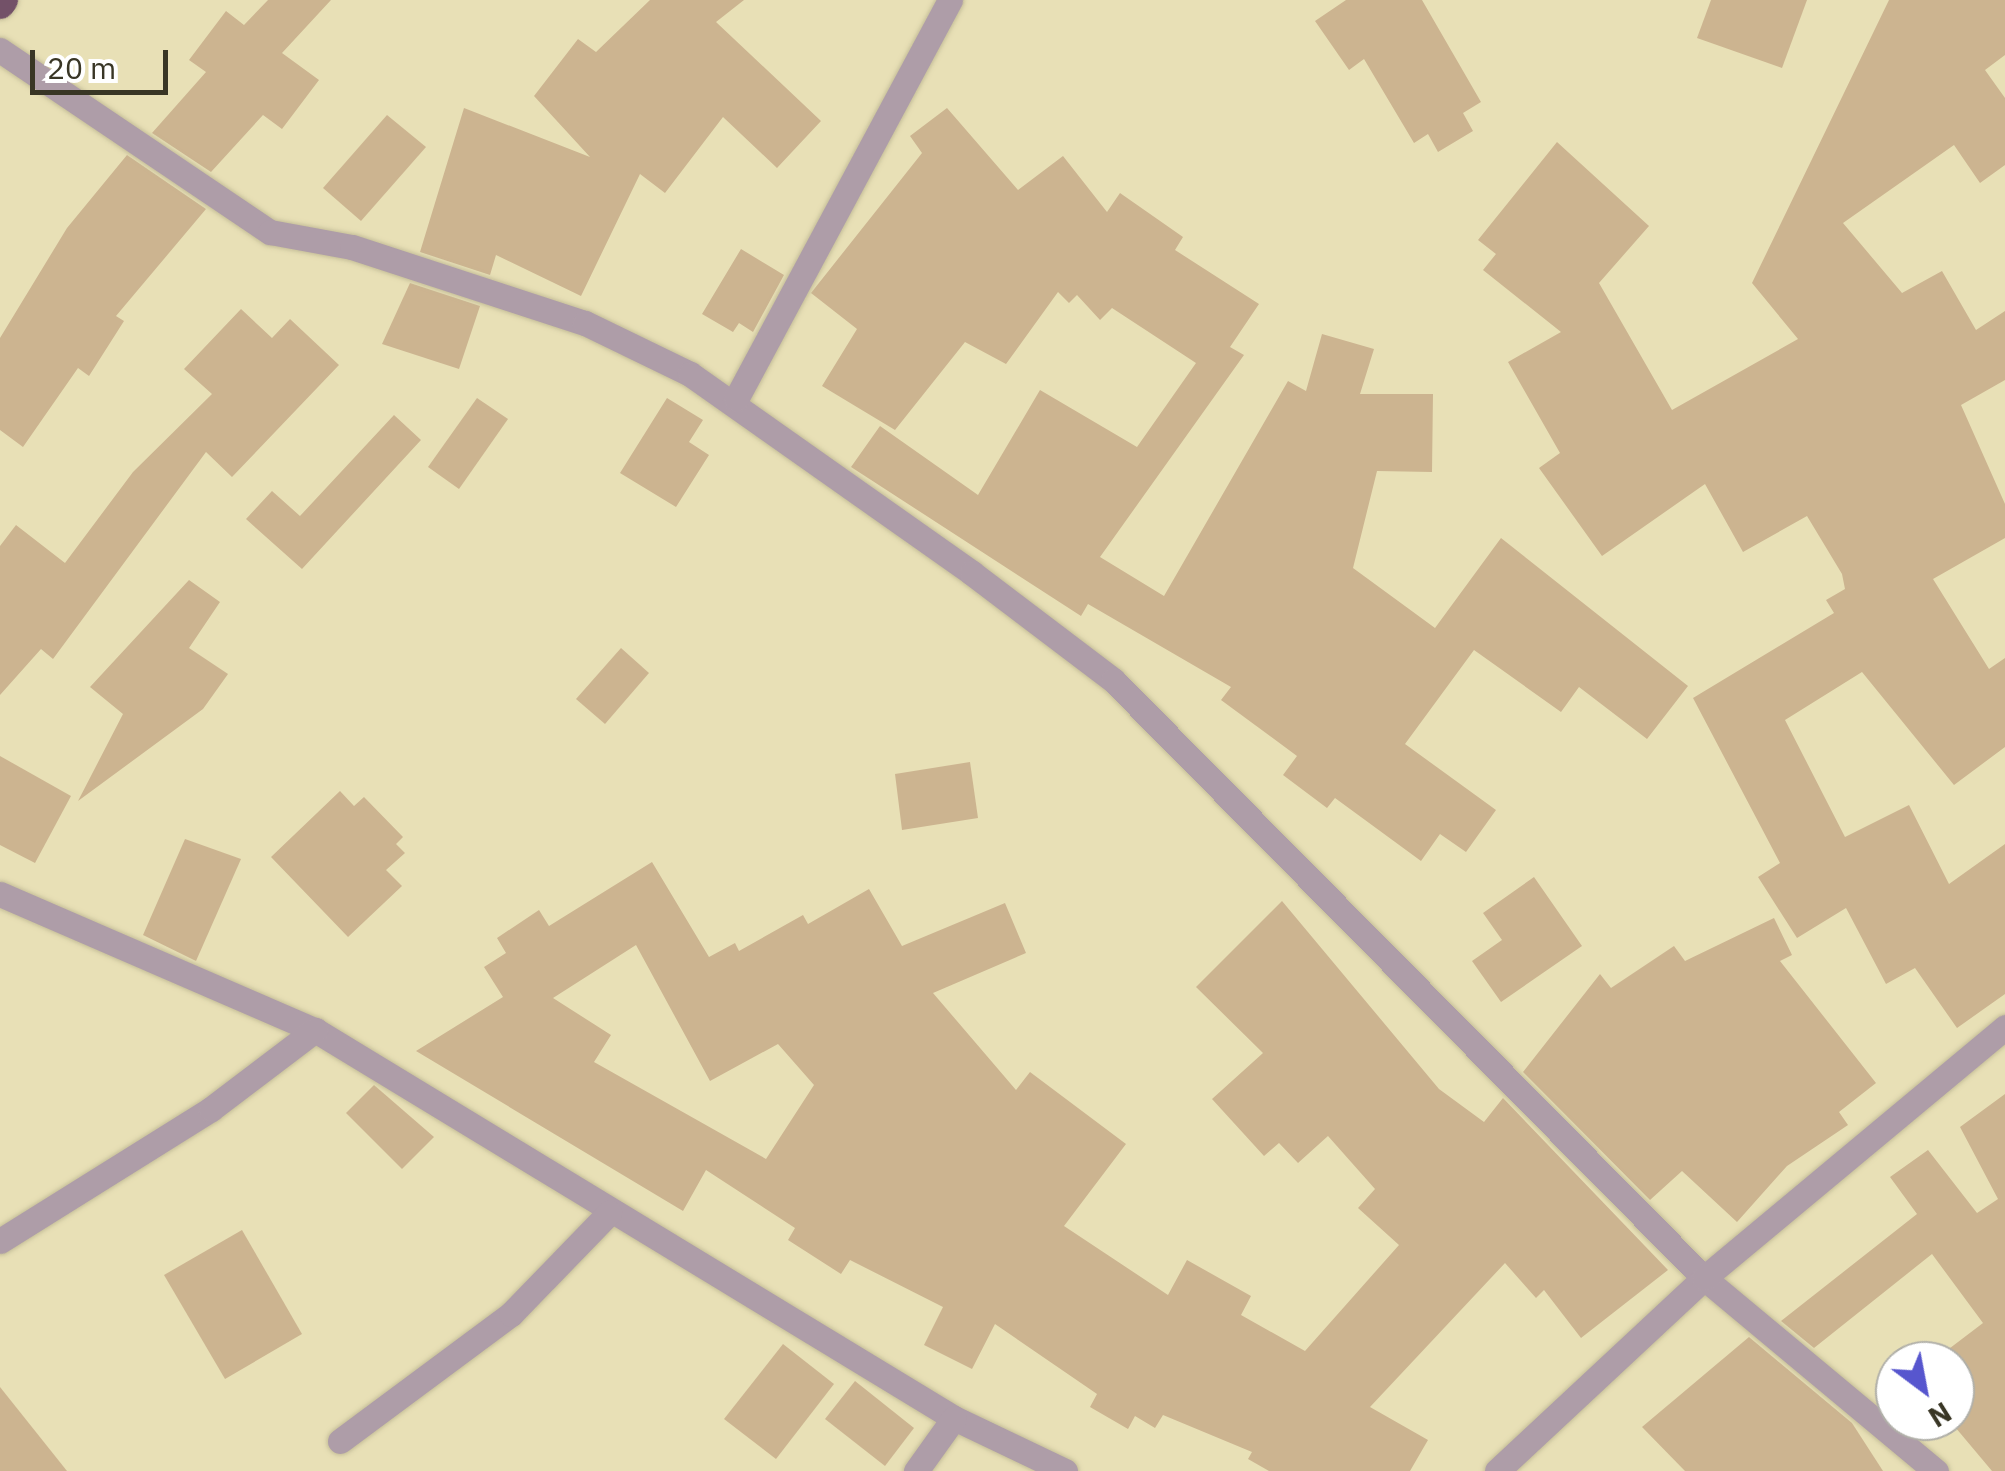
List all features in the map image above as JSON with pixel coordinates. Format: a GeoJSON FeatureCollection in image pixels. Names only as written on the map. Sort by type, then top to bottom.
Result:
{"type":"FeatureCollection","features":[{"type":"Feature","properties":{"kind":"street"},"geometry":{"type":"LineString","coordinates":[[736,399],[950,0]]}},
{"type":"Feature","properties":{"kind":"street"},"geometry":{"type":"LineString","coordinates":[[0,50],[270,232],[352,247],[585,322],[736,399],[1113,680],[1704,1278],[1936,1471]]}},
{"type":"Feature","properties":{"kind":"street"},"geometry":{"type":"LineString","coordinates":[[0,894],[315,1030],[609,1213],[954,1418],[1065,1471]]}},
{"type":"Feature","properties":{"kind":"street"},"geometry":{"type":"LineString","coordinates":[[1497,1471],[1704,1278],[2005,1028]]}},
{"type":"Feature","properties":{"kind":"street"},"geometry":{"type":"LineString","coordinates":[[0,1241],[212,1109],[315,1030]]}},
{"type":"Feature","properties":{"kind":"street"},"geometry":{"type":"LineString","coordinates":[[340,1441],[512,1314],[609,1213]]}},
{"type":"Feature","properties":{"kind":"street"},"geometry":{"type":"LineString","coordinates":[[916,1471],[954,1418]]}},
{"type":"Feature","properties":{"kind":"building"},"geometry":{"type":"Polygon","coordinates":[[[268,0],[331,0],[282,53],[319,80],[282,129],[263,115],[211,172],[152,133],[206,72],[189,60],[226,11],[244,25],[268,0]]]}},
{"type":"Feature","properties":{"kind":"building"},"geometry":{"type":"Polygon","coordinates":[[[650,0],[744,0],[716,22],[821,121],[777,168],[723,117],[665,193],[640,174],[581,296],[496,255],[490,275],[420,252],[464,108],[590,157],[534,96],[578,39],[596,52],[650,0]]]}},
{"type":"Feature","properties":{"kind":"building"},"geometry":{"type":"Polygon","coordinates":[[[1346,0],[1422,0],[1481,102],[1463,113],[1473,131],[1438,152],[1428,134],[1414,143],[1364,59],[1349,70],[1315,21],[1346,0]]]}},
{"type":"Feature","properties":{"kind":"building"},"geometry":{"type":"Polygon","coordinates":[[[1711,0],[1807,0],[1782,68],[1697,38],[1711,0]]]}},
{"type":"Feature","properties":{"kind":"building"},"geometry":{"type":"Polygon","coordinates":[[[1889,0],[2005,0],[2005,55],[1985,70],[2005,98],[2005,165],[1980,183],[1954,145],[1843,223],[1902,293],[1942,271],[1976,330],[2005,311],[2005,380],[1961,405],[2005,504],[2005,538],[1933,579],[1989,669],[2005,658],[2005,747],[1954,785],[1862,672],[1785,720],[1845,837],[1909,805],[1949,884],[2005,844],[2005,994],[1957,1028],[1915,968],[1886,984],[1846,908],[1797,938],[1758,877],[1780,863],[1693,698],[1834,613],[1826,600],[1845,589],[1842,574],[1807,516],[1743,552],[1705,484],[1602,556],[1539,468],[1560,453],[1508,362],[1561,332],[1483,270],[1496,254],[1478,240],[1557,142],[1649,226],[1599,283],[1672,410],[1798,339],[1752,283],[1889,0]]]}},
{"type":"Feature","properties":{"kind":"building"},"geometry":{"type":"Polygon","coordinates":[[[947,108],[1018,190],[1063,156],[1107,212],[1120,193],[1183,237],[1175,250],[1259,304],[1230,347],[1244,355],[1100,557],[1164,596],[1288,381],[1306,391],[1322,334],[1374,349],[1360,394],[1433,394],[1432,472],[1377,471],[1353,568],[1435,628],[1501,538],[1688,686],[1647,739],[1579,687],[1561,712],[1474,650],[1405,744],[1496,810],[1466,852],[1440,834],[1421,861],[1335,798],[1327,808],[1283,775],[1297,756],[1221,700],[1231,687],[1088,604],[1081,616],[851,467],[880,426],[978,495],[1040,390],[1137,447],[1196,363],[1112,308],[1100,320],[1077,295],[1069,303],[1058,292],[1006,364],[965,342],[895,430],[822,386],[857,329],[811,293],[922,153],[910,136],[947,108]]]}},
{"type":"Feature","properties":{"kind":"building"},"geometry":{"type":"Polygon","coordinates":[[[387,115],[426,147],[361,221],[323,188],[387,115]]]}},
{"type":"Feature","properties":{"kind":"building"},"geometry":{"type":"Polygon","coordinates":[[[127,155],[206,209],[116,316],[124,321],[89,376],[78,368],[23,447],[0,430],[0,338],[67,228],[127,155]]]}},
{"type":"Feature","properties":{"kind":"building"},"geometry":{"type":"Polygon","coordinates":[[[741,249],[784,275],[753,332],[739,323],[733,332],[702,314],[741,249]]]}},
{"type":"Feature","properties":{"kind":"building"},"geometry":{"type":"Polygon","coordinates":[[[410,283],[480,306],[459,369],[382,344],[410,283]]]}},
{"type":"Feature","properties":{"kind":"building"},"geometry":{"type":"Polygon","coordinates":[[[241,309],[272,338],[290,319],[339,365],[232,477],[206,452],[53,659],[41,649],[0,695],[0,546],[16,525],[65,563],[133,472],[212,394],[184,369],[241,309]]]}},
{"type":"Feature","properties":{"kind":"building"},"geometry":{"type":"Polygon","coordinates":[[[477,398],[508,419],[459,489],[428,467],[477,398]]]}},
{"type":"Feature","properties":{"kind":"building"},"geometry":{"type":"Polygon","coordinates":[[[667,398],[703,420],[689,442],[709,455],[676,507],[620,473],[667,398]]]}},
{"type":"Feature","properties":{"kind":"building"},"geometry":{"type":"Polygon","coordinates":[[[394,415],[421,440],[302,569],[246,519],[272,491],[300,516],[394,415]]]}},
{"type":"Feature","properties":{"kind":"building"},"geometry":{"type":"Polygon","coordinates":[[[189,580],[220,602],[189,648],[228,674],[203,709],[78,801],[123,714],[90,687],[189,580]]]}},
{"type":"Feature","properties":{"kind":"building"},"geometry":{"type":"Polygon","coordinates":[[[621,648],[649,673],[605,724],[576,699],[621,648]]]}},
{"type":"Feature","properties":{"kind":"building"},"geometry":{"type":"Polygon","coordinates":[[[0,756],[71,796],[35,863],[0,845],[0,756]]]}},
{"type":"Feature","properties":{"kind":"building"},"geometry":{"type":"Polygon","coordinates":[[[970,762],[978,818],[902,830],[895,774],[970,762]]]}},
{"type":"Feature","properties":{"kind":"building"},"geometry":{"type":"Polygon","coordinates":[[[340,791],[354,806],[364,797],[403,837],[396,844],[405,853],[386,870],[402,886],[348,937],[271,857],[340,791]]]}},
{"type":"Feature","properties":{"kind":"building"},"geometry":{"type":"Polygon","coordinates":[[[185,839],[241,859],[196,961],[143,935],[185,839]]]}},
{"type":"Feature","properties":{"kind":"building"},"geometry":{"type":"Polygon","coordinates":[[[652,862],[709,957],[735,943],[739,951],[803,915],[808,924],[869,889],[902,946],[1005,903],[1026,953],[933,993],[1016,1090],[1030,1072],[1126,1144],[1064,1226],[1168,1295],[1187,1260],[1251,1296],[1241,1315],[1305,1351],[1399,1245],[1358,1208],[1375,1189],[1328,1136],[1298,1163],[1279,1143],[1264,1156],[1212,1099],[1263,1053],[1196,987],[1282,901],[1439,1089],[1484,1122],[1503,1098],[1668,1270],[1581,1338],[1544,1290],[1536,1298],[1505,1263],[1370,1407],[1428,1440],[1410,1471],[1269,1471],[1248,1459],[1252,1452],[1163,1415],[1155,1428],[1135,1416],[1128,1429],[1090,1407],[1097,1394],[995,1324],[972,1369],[924,1345],[943,1307],[850,1260],[841,1274],[788,1240],[795,1228],[706,1170],[683,1211],[416,1051],[503,997],[484,967],[506,953],[497,938],[539,910],[549,926],[652,862]],[[636,945],[553,998],[611,1035],[594,1062],[766,1159],[814,1085],[778,1044],[710,1081],[636,945]]]}},
{"type":"Feature","properties":{"kind":"building"},"geometry":{"type":"Polygon","coordinates":[[[1534,877],[1582,946],[1501,1002],[1472,961],[1502,940],[1483,913],[1534,877]]]}},
{"type":"Feature","properties":{"kind":"building"},"geometry":{"type":"Polygon","coordinates":[[[1774,918],[1792,955],[1780,961],[1876,1083],[1839,1112],[1848,1125],[1787,1166],[1737,1222],[1682,1171],[1650,1200],[1523,1072],[1600,974],[1611,988],[1674,946],[1685,961],[1774,918]]]}},
{"type":"Feature","properties":{"kind":"building"},"geometry":{"type":"Polygon","coordinates":[[[374,1085],[434,1137],[402,1169],[346,1113],[374,1085]]]}},
{"type":"Feature","properties":{"kind":"building"},"geometry":{"type":"Polygon","coordinates":[[[2005,1094],[2005,1471],[1992,1471],[1967,1441],[1975,1441],[1975,1341],[1959,1341],[1983,1323],[1932,1254],[1814,1348],[1781,1321],[1917,1214],[1890,1177],[1928,1150],[1977,1213],[1998,1199],[1960,1127],[2005,1094]]]}},
{"type":"Feature","properties":{"kind":"building"},"geometry":{"type":"Polygon","coordinates":[[[242,1230],[302,1334],[225,1379],[164,1275],[242,1230]]]}},
{"type":"Feature","properties":{"kind":"building"},"geometry":{"type":"Polygon","coordinates":[[[1749,1337],[1852,1423],[1883,1471],[1685,1471],[1642,1427],[1749,1337]]]}},
{"type":"Feature","properties":{"kind":"building"},"geometry":{"type":"Polygon","coordinates":[[[783,1344],[834,1384],[776,1459],[724,1419],[783,1344]]]}},
{"type":"Feature","properties":{"kind":"building"},"geometry":{"type":"Polygon","coordinates":[[[855,1381],[914,1428],[885,1466],[825,1419],[855,1381]]]}},
{"type":"Feature","properties":{"kind":"building"},"geometry":{"type":"Polygon","coordinates":[[[0,1387],[67,1471],[0,1471],[0,1387]]]}}]}
